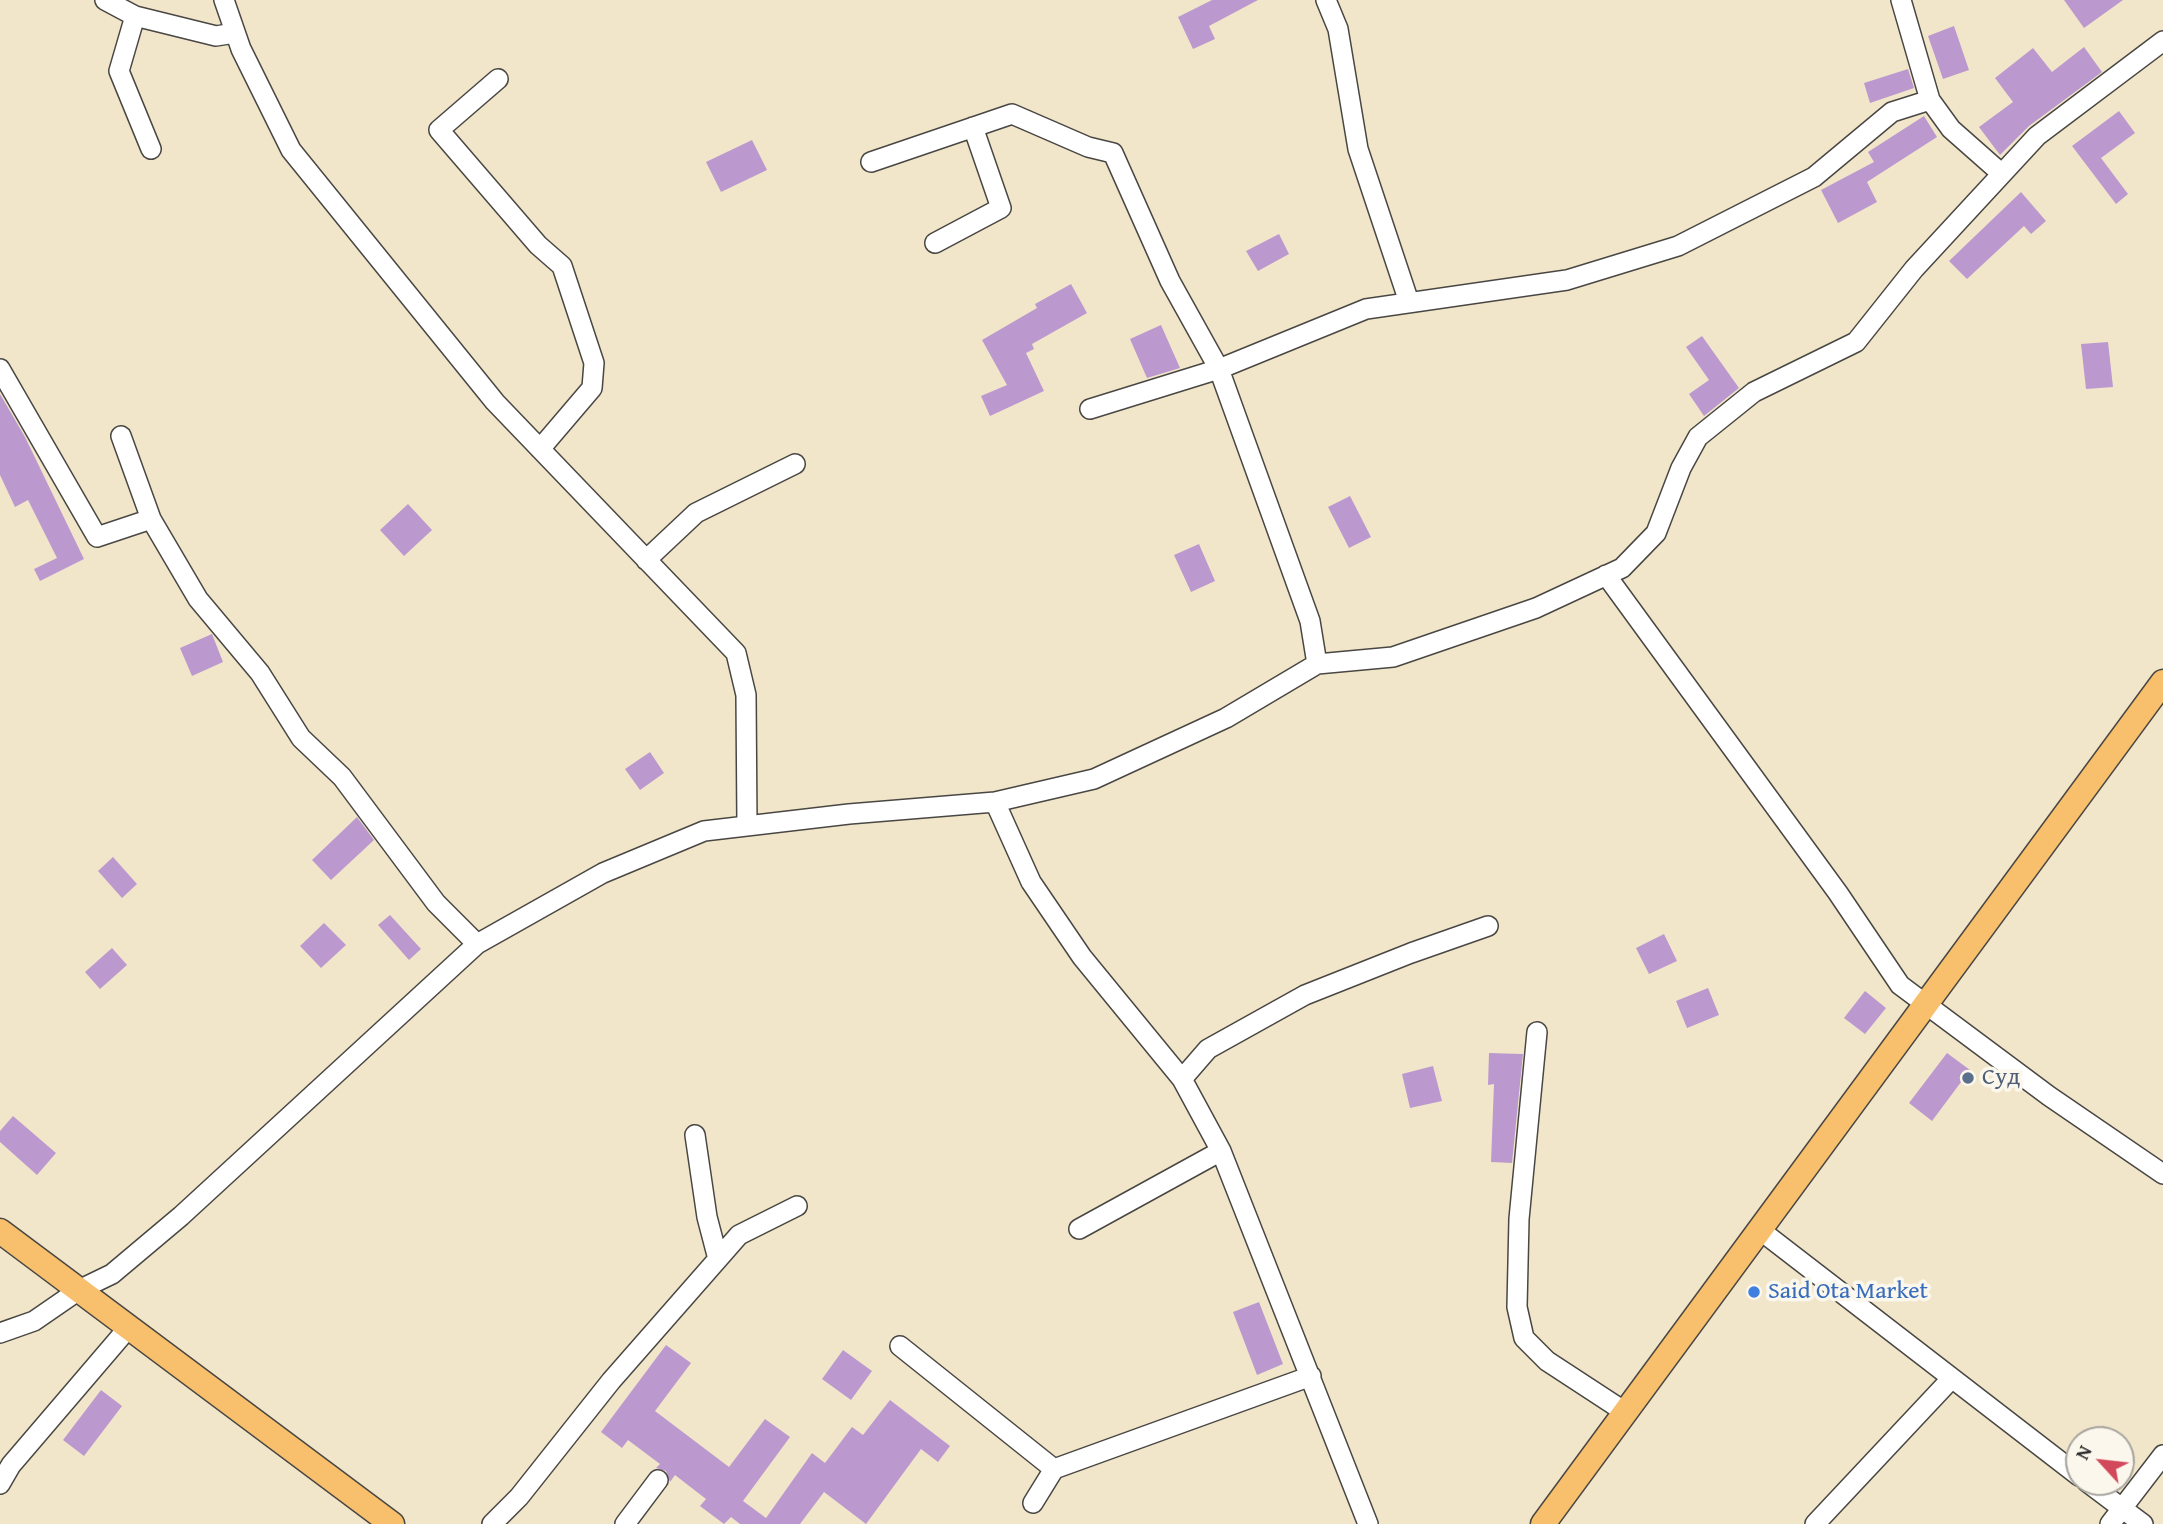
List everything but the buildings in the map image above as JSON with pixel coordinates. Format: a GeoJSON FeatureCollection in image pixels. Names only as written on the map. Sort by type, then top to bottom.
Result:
{"type":"FeatureCollection","features":[{"type":"Feature","properties":{"kind":"main road"},"geometry":{"type":"LineString","coordinates":[[1542,1524],[2161,689]]}},
{"type":"Feature","properties":{"kind":"main road"},"geometry":{"type":"LineString","coordinates":[[0,1231],[392,1524]]}},
{"type":"Feature","properties":{"kind":"street"},"geometry":{"type":"LineString","coordinates":[[105,0],[135,16],[216,36],[235,33]]}},
{"type":"Feature","properties":{"kind":"street"},"geometry":{"type":"LineString","coordinates":[[223,0],[235,33],[291,150],[495,402],[736,653],[746,695],[747,826]]}},
{"type":"Feature","properties":{"kind":"street"},"geometry":{"type":"LineString","coordinates":[[1326,0],[1338,29],[1358,149],[1409,302]]}},
{"type":"Feature","properties":{"kind":"street"},"geometry":{"type":"LineString","coordinates":[[1900,0],[1930,100],[1951,129],[2002,174]]}},
{"type":"Feature","properties":{"kind":"street"},"geometry":{"type":"LineString","coordinates":[[135,16],[120,71],[151,149]]}},
{"type":"Feature","properties":{"kind":"street"},"geometry":{"type":"LineString","coordinates":[[0,1333],[34,1321],[79,1290],[112,1274],[181,1216],[477,944],[603,873],[704,831],[849,814],[995,803],[1094,779],[1226,718],[1317,664],[1394,657],[1536,608],[1606,575],[1635,557],[1656,533],[1681,468],[1698,437],[1754,392],[1856,342],[1914,269],[2037,136],[2163,41]]}},
{"type":"Feature","properties":{"kind":"street"},"geometry":{"type":"LineString","coordinates":[[498,79],[439,130],[538,245],[562,266],[594,363],[592,388],[540,449]]}},
{"type":"Feature","properties":{"kind":"street"},"geometry":{"type":"LineString","coordinates":[[1090,409],[1219,369],[1366,309],[1567,280],[1678,246],[1814,177],[1892,112],[1930,100]]}},
{"type":"Feature","properties":{"kind":"street"},"geometry":{"type":"LineString","coordinates":[[871,162],[1012,114],[1088,147],[1113,153],[1170,281],[1219,369],[1310,621],[1317,664]]}},
{"type":"Feature","properties":{"kind":"street"},"geometry":{"type":"LineString","coordinates":[[935,243],[1001,208],[973,127]]}},
{"type":"Feature","properties":{"kind":"street"},"geometry":{"type":"LineString","coordinates":[[0,369],[97,537],[150,519]]}},
{"type":"Feature","properties":{"kind":"street"},"geometry":{"type":"LineString","coordinates":[[121,436],[150,519],[198,599],[260,673],[302,738],[342,776],[436,903],[477,944]]}},
{"type":"Feature","properties":{"kind":"street"},"geometry":{"type":"LineString","coordinates":[[646,560],[696,513],[795,464]]}},
{"type":"Feature","properties":{"kind":"street"},"geometry":{"type":"LineString","coordinates":[[1606,575],[1838,893],[1900,985],[2049,1096],[2163,1174]]}},
{"type":"Feature","properties":{"kind":"street"},"geometry":{"type":"LineString","coordinates":[[995,803],[1031,881],[1082,957],[1182,1079],[1221,1152],[1368,1524]]}},
{"type":"Feature","properties":{"kind":"street"},"geometry":{"type":"LineString","coordinates":[[1182,1079],[1208,1049],[1305,995],[1488,926]]}},
{"type":"Feature","properties":{"kind":"street"},"geometry":{"type":"LineString","coordinates":[[1537,1032],[1519,1219],[1517,1307],[1524,1338],[1548,1362],[1625,1412]]}},
{"type":"Feature","properties":{"kind":"street"},"geometry":{"type":"LineString","coordinates":[[695,1135],[706,1217],[718,1259]]}},
{"type":"Feature","properties":{"kind":"street"},"geometry":{"type":"LineString","coordinates":[[1079,1229],[1221,1152]]}},
{"type":"Feature","properties":{"kind":"street"},"geometry":{"type":"LineString","coordinates":[[492,1524],[519,1497],[611,1381],[739,1235],[797,1206]]}},
{"type":"Feature","properties":{"kind":"street"},"geometry":{"type":"LineString","coordinates":[[1760,1230],[2065,1465]]}},
{"type":"Feature","properties":{"kind":"street"},"geometry":{"type":"LineString","coordinates":[[0,1484],[11,1465],[129,1327]]}},
{"type":"Feature","properties":{"kind":"street"},"geometry":{"type":"LineString","coordinates":[[900,1346],[1054,1469]]}},
{"type":"Feature","properties":{"kind":"street"},"geometry":{"type":"LineString","coordinates":[[1033,1503],[1054,1469],[1311,1376]]}},
{"type":"Feature","properties":{"kind":"street"},"geometry":{"type":"LineString","coordinates":[[1815,1524],[1952,1378]]}},
{"type":"Feature","properties":{"kind":"street"},"geometry":{"type":"LineString","coordinates":[[2116,1516],[2163,1455]]}},
{"type":"Feature","properties":{"kind":"street"},"geometry":{"type":"LineString","coordinates":[[625,1524],[658,1480]]}},
{"type":"Feature","properties":{"kind":"street"},"geometry":{"type":"LineString","coordinates":[[2099,1496],[2116,1516],[2143,1524]]}},
{"type":"Feature","properties":{"kind":"place","name":"Суд"},"geometry":{"type":"Point","coordinates":[1968,1078]}},
{"type":"Feature","properties":{"kind":"place","name":"Said Ota Market"},"geometry":{"type":"Point","coordinates":[1754,1292]}}]}
